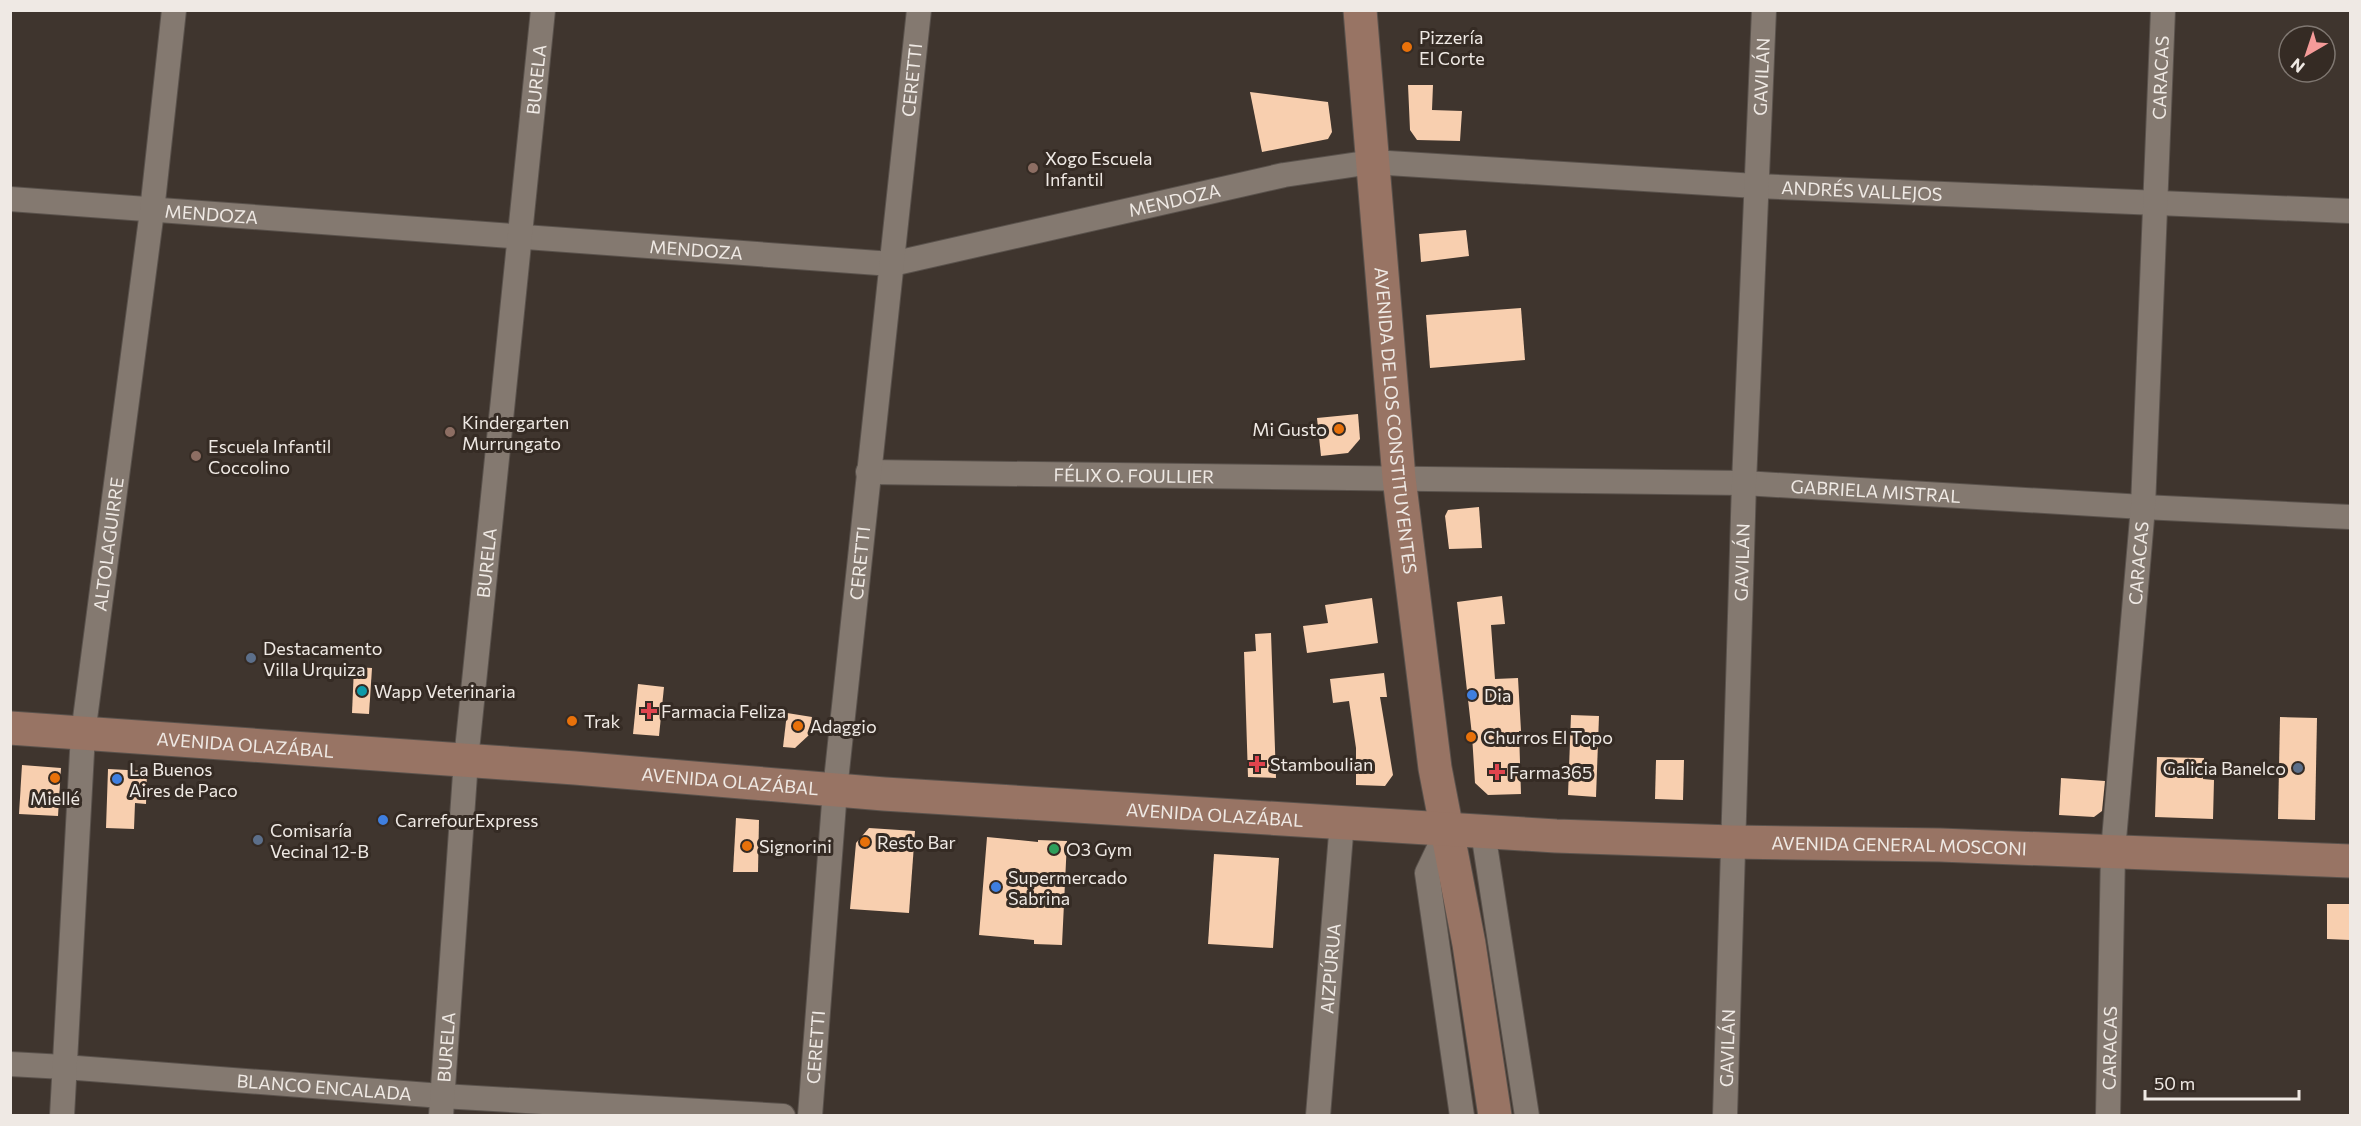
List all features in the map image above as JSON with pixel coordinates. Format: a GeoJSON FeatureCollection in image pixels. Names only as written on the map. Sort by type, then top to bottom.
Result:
{"type":"FeatureCollection","features":[{"type":"Feature","properties":{"kind":"main road","name":"AVENIDA DE LOS CONSTITUYENTES"},"geometry":{"type":"LineString","coordinates":[[1360,10],[1400,478],[1435,768],[1469,944],[1495,1116]]}},
{"type":"Feature","properties":{"kind":"main road","name":"AVENIDA OLAZÁBAL"},"geometry":{"type":"LineString","coordinates":[[10,729],[466,760],[835,790],[1448,829]]}},
{"type":"Feature","properties":{"kind":"main road","name":"AVENIDA GENERAL MOSCONI"},"geometry":{"type":"LineString","coordinates":[[1448,829],[1732,842],[1940,845],[2350,861]]}},
{"type":"Feature","properties":{"kind":"street","name":"ALTOLAGUIRRE"},"geometry":{"type":"LineString","coordinates":[[62,1116],[84,734],[152,211],[174,10]]}},
{"type":"Feature","properties":{"kind":"street","name":"BURELA"},"geometry":{"type":"LineString","coordinates":[[442,1106],[466,760],[543,10]]}},
{"type":"Feature","properties":{"kind":"street","name":"CERETTI"},"geometry":{"type":"LineString","coordinates":[[810,1116],[835,790],[919,10]]}},
{"type":"Feature","properties":{"kind":"street","name":"GAVILÁN"},"geometry":{"type":"LineString","coordinates":[[1725,1116],[1744,483],[1764,10]]}},
{"type":"Feature","properties":{"kind":"street","name":"CARACAS"},"geometry":{"type":"LineString","coordinates":[[2108,1116],[2113,852],[2144,507],[2163,10]]}},
{"type":"Feature","properties":{"kind":"street","name":"MENDOZA"},"geometry":{"type":"LineString","coordinates":[[10,199],[892,264],[1284,175],[1372,162]]}},
{"type":"Feature","properties":{"kind":"street","name":"ANDRÉS VALLEJOS"},"geometry":{"type":"LineString","coordinates":[[1372,162],[1756,186],[2350,211]]}},
{"type":"Feature","properties":{"kind":"street","name":"FÉLIX O. FOULLIER"},"geometry":{"type":"LineString","coordinates":[[868,472],[1400,478]]}},
{"type":"Feature","properties":{"kind":"street","name":"GABRIELA MISTRAL"},"geometry":{"type":"LineString","coordinates":[[1400,478],[1744,483],[2350,517]]}},
{"type":"Feature","properties":{"kind":"street","name":"AIZPÚRUA"},"geometry":{"type":"LineString","coordinates":[[1318,1116],[1341,822]]}},
{"type":"Feature","properties":{"kind":"street"},"geometry":{"type":"LineString","coordinates":[[1448,829],[1427,873],[1462,1116]]}},
{"type":"Feature","properties":{"kind":"street"},"geometry":{"type":"LineString","coordinates":[[1483,832],[1527,1116]]}},
{"type":"Feature","properties":{"kind":"street","name":"BLANCO ENCALADA"},"geometry":{"type":"LineString","coordinates":[[10,1064],[64,1073],[442,1106],[783,1116]]}},
{"type":"Feature","properties":{"kind":"street","name":"ALTOLAGUIRRE"},"geometry":{"type":"LineString","coordinates":[[48,1116],[49,1100],[64,1073]]}},
{"type":"Feature","properties":{"kind":"street"},"geometry":{"type":"LineString","coordinates":[[64,1073],[79,1099],[78,1116]]}},
{"type":"Feature","properties":{"kind":"building"},"geometry":{"type":"Polygon","coordinates":[[[1408,85],[1433,85],[1432,110],[1462,111],[1460,141],[1417,140],[1410,130],[1408,85]]]}},
{"type":"Feature","properties":{"kind":"building"},"geometry":{"type":"Polygon","coordinates":[[[1250,92],[1328,102],[1332,132],[1328,139],[1262,152],[1250,92]]]}},
{"type":"Feature","properties":{"kind":"building"},"geometry":{"type":"Polygon","coordinates":[[[1466,230],[1469,256],[1421,262],[1419,234],[1466,230]]]}},
{"type":"Feature","properties":{"kind":"building"},"geometry":{"type":"Polygon","coordinates":[[[1521,308],[1525,360],[1430,368],[1426,315],[1521,308]]]}},
{"type":"Feature","properties":{"kind":"building","name":"Mi Gusto"},"geometry":{"type":"Polygon","coordinates":[[[1358,414],[1360,439],[1348,453],[1321,456],[1317,418],[1358,414]]]}},
{"type":"Feature","properties":{"kind":"building"},"geometry":{"type":"Polygon","coordinates":[[[1479,507],[1482,548],[1449,549],[1445,516],[1448,510],[1479,507]]]}},
{"type":"Feature","properties":{"kind":"building"},"geometry":{"type":"Polygon","coordinates":[[[1502,596],[1505,624],[1491,625],[1495,679],[1518,678],[1521,794],[1488,795],[1475,783],[1457,602],[1502,596]]]}},
{"type":"Feature","properties":{"kind":"building"},"geometry":{"type":"Polygon","coordinates":[[[1372,598],[1378,643],[1307,653],[1303,626],[1328,623],[1325,605],[1372,598]]]}},
{"type":"Feature","properties":{"kind":"building"},"geometry":{"type":"Polygon","coordinates":[[[1271,633],[1276,778],[1248,777],[1244,652],[1256,651],[1255,634],[1271,633]]]}},
{"type":"Feature","properties":{"kind":"building","name":"Wapp Veterinaria"},"geometry":{"type":"Polygon","coordinates":[[[354,667],[372,668],[369,714],[352,713],[354,667]]]}},
{"type":"Feature","properties":{"kind":"building"},"geometry":{"type":"Polygon","coordinates":[[[1384,673],[1387,697],[1380,697],[1393,775],[1385,786],[1356,785],[1356,748],[1349,701],[1333,703],[1330,679],[1384,673]]]}},
{"type":"Feature","properties":{"kind":"building","name":"Farmacia Feliza"},"geometry":{"type":"Polygon","coordinates":[[[638,684],[664,687],[659,736],[633,734],[638,684]]]}},
{"type":"Feature","properties":{"kind":"building","name":"Adaggio"},"geometry":{"type":"Polygon","coordinates":[[[787,713],[812,717],[809,735],[795,748],[783,747],[787,713]]]}},
{"type":"Feature","properties":{"kind":"building"},"geometry":{"type":"Polygon","coordinates":[[[1571,715],[1599,716],[1596,797],[1568,795],[1571,715]]]}},
{"type":"Feature","properties":{"kind":"building","name":"Galicia Banelco"},"geometry":{"type":"Polygon","coordinates":[[[2280,717],[2317,718],[2315,820],[2278,819],[2280,717]]]}},
{"type":"Feature","properties":{"kind":"building"},"geometry":{"type":"Polygon","coordinates":[[[2157,757],[2204,758],[2203,779],[2214,780],[2213,819],[2155,817],[2157,757]]]}},
{"type":"Feature","properties":{"kind":"building"},"geometry":{"type":"Polygon","coordinates":[[[1656,760],[1684,760],[1683,800],[1655,799],[1656,760]]]}},
{"type":"Feature","properties":{"kind":"building"},"geometry":{"type":"Polygon","coordinates":[[[22,765],[61,768],[58,816],[19,814],[22,765]]]}},
{"type":"Feature","properties":{"kind":"building"},"geometry":{"type":"Polygon","coordinates":[[[108,769],[147,771],[146,804],[135,803],[134,829],[106,828],[108,769]]]}},
{"type":"Feature","properties":{"kind":"building"},"geometry":{"type":"Polygon","coordinates":[[[2061,778],[2105,781],[2102,811],[2094,817],[2059,815],[2061,778]]]}},
{"type":"Feature","properties":{"kind":"building","name":"Signorini"},"geometry":{"type":"Polygon","coordinates":[[[736,818],[759,820],[758,872],[733,872],[736,818]]]}},
{"type":"Feature","properties":{"kind":"building"},"geometry":{"type":"Polygon","coordinates":[[[869,828],[915,831],[909,913],[850,909],[856,843],[869,828]]]}},
{"type":"Feature","properties":{"kind":"building"},"geometry":{"type":"Polygon","coordinates":[[[987,837],[1038,842],[1038,840],[1067,841],[1062,945],[1034,944],[1034,940],[979,935],[987,837]]]}},
{"type":"Feature","properties":{"kind":"building"},"geometry":{"type":"Polygon","coordinates":[[[1214,854],[1279,858],[1273,948],[1208,944],[1214,854]]]}},
{"type":"Feature","properties":{"kind":"building"},"geometry":{"type":"Polygon","coordinates":[[[2327,904],[2350,904],[2350,940],[2327,939],[2327,904]]]}},
{"type":"Feature","properties":{"kind":"place","name":"Pizzería El Corte"},"geometry":{"type":"Point","coordinates":[1407,47]}},
{"type":"Feature","properties":{"kind":"place","name":"Xogo Escuela Infantil"},"geometry":{"type":"Point","coordinates":[1033,168]}},
{"type":"Feature","properties":{"kind":"place","name":"Mi Gusto"},"geometry":{"type":"Point","coordinates":[1339,429]}},
{"type":"Feature","properties":{"kind":"place","name":"Kindergarten Murrungato"},"geometry":{"type":"Point","coordinates":[450,432]}},
{"type":"Feature","properties":{"kind":"place","name":"Escuela Infantil Coccolino"},"geometry":{"type":"Point","coordinates":[196,456]}},
{"type":"Feature","properties":{"kind":"place","name":"Destacamento Villa Urquiza"},"geometry":{"type":"Point","coordinates":[251,658]}},
{"type":"Feature","properties":{"kind":"place","name":"Wapp Veterinaria"},"geometry":{"type":"Point","coordinates":[362,691]}},
{"type":"Feature","properties":{"kind":"place","name":"Dia"},"geometry":{"type":"Point","coordinates":[1472,695]}},
{"type":"Feature","properties":{"kind":"place","name":"Farmacia Feliza"},"geometry":{"type":"Point","coordinates":[649,711]}},
{"type":"Feature","properties":{"kind":"place","name":"Trak"},"geometry":{"type":"Point","coordinates":[572,721]}},
{"type":"Feature","properties":{"kind":"place","name":"Adaggio"},"geometry":{"type":"Point","coordinates":[798,726]}},
{"type":"Feature","properties":{"kind":"place","name":"Churros El Topo"},"geometry":{"type":"Point","coordinates":[1471,737]}},
{"type":"Feature","properties":{"kind":"place","name":"Stamboulian"},"geometry":{"type":"Point","coordinates":[1257,764]}},
{"type":"Feature","properties":{"kind":"place","name":"Galicia Banelco"},"geometry":{"type":"Point","coordinates":[2298,768]}},
{"type":"Feature","properties":{"kind":"place","name":"Farma365"},"geometry":{"type":"Point","coordinates":[1497,772]}},
{"type":"Feature","properties":{"kind":"place","name":"Miellé"},"geometry":{"type":"Point","coordinates":[55,778]}},
{"type":"Feature","properties":{"kind":"place","name":"La Buenos Aires de Paco"},"geometry":{"type":"Point","coordinates":[117,779]}},
{"type":"Feature","properties":{"kind":"place","name":"CarrefourExpress"},"geometry":{"type":"Point","coordinates":[383,820]}},
{"type":"Feature","properties":{"kind":"place","name":"Comisaría Vecinal 12-B"},"geometry":{"type":"Point","coordinates":[258,840]}},
{"type":"Feature","properties":{"kind":"place","name":"Resto Bar"},"geometry":{"type":"Point","coordinates":[865,842]}},
{"type":"Feature","properties":{"kind":"place","name":"Signorini"},"geometry":{"type":"Point","coordinates":[747,846]}},
{"type":"Feature","properties":{"kind":"place","name":"O3 Gym"},"geometry":{"type":"Point","coordinates":[1054,849]}},
{"type":"Feature","properties":{"kind":"place","name":"Supermercado Sabrina"},"geometry":{"type":"Point","coordinates":[996,887]}}]}
